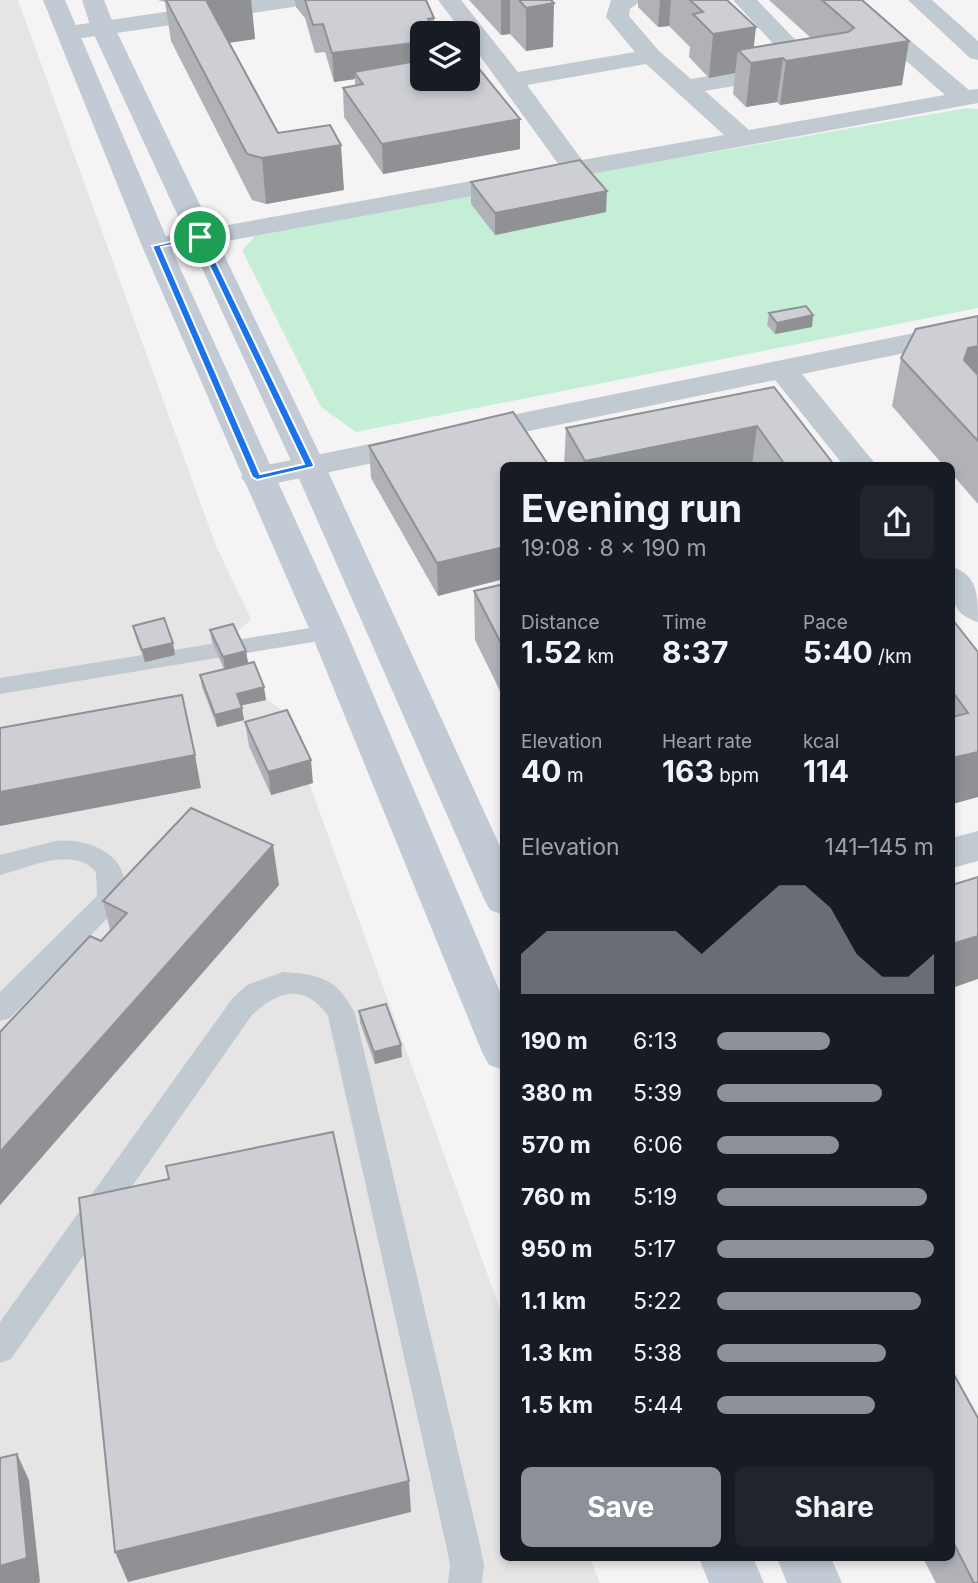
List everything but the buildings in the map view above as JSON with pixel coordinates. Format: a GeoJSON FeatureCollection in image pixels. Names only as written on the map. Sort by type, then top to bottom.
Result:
{"type":"FeatureCollection","features":[{"type":"Feature","properties":{"kind":"main road"},"geometry":{"type":"LineString","coordinates":[[54,0],[156,246],[257,477],[491,992],[500,1034]]}},
{"type":"Feature","properties":{"kind":"main road"},"geometry":{"type":"LineString","coordinates":[[98,14],[200,237],[309,465],[500,890]]}},
{"type":"Feature","properties":{"kind":"main road"},"geometry":{"type":"LineString","coordinates":[[727,1561],[737,1583]]}},
{"type":"Feature","properties":{"kind":"main road"},"geometry":{"type":"LineString","coordinates":[[805,1561],[815,1583]]}},
{"type":"Feature","properties":{"kind":"street"},"geometry":{"type":"LineString","coordinates":[[69,33],[98,14],[293,0]]}},
{"type":"Feature","properties":{"kind":"street"},"geometry":{"type":"LineString","coordinates":[[449,0],[512,80],[576,170]]}},
{"type":"Feature","properties":{"kind":"street"},"geometry":{"type":"LineString","coordinates":[[631,0],[619,5],[617,17],[685,88],[745,139]]}},
{"type":"Feature","properties":{"kind":"street"},"geometry":{"type":"LineString","coordinates":[[685,88],[804,67],[801,59],[744,0]]}},
{"type":"Feature","properties":{"kind":"street"},"geometry":{"type":"LineString","coordinates":[[848,0],[972,98]]}},
{"type":"Feature","properties":{"kind":"street"},"geometry":{"type":"LineString","coordinates":[[919,0],[978,53]]}},
{"type":"Feature","properties":{"kind":"street"},"geometry":{"type":"LineString","coordinates":[[512,80],[652,56]]}},
{"type":"Feature","properties":{"kind":"street"},"geometry":{"type":"LineString","coordinates":[[156,246],[972,98]]}},
{"type":"Feature","properties":{"kind":"street"},"geometry":{"type":"LineString","coordinates":[[257,477],[978,330]]}},
{"type":"Feature","properties":{"kind":"street"},"geometry":{"type":"LineString","coordinates":[[782,369],[857,462]]}},
{"type":"Feature","properties":{"kind":"street"},"geometry":{"type":"LineString","coordinates":[[955,582],[978,610]]}},
{"type":"Feature","properties":{"kind":"street"},"geometry":{"type":"LineString","coordinates":[[955,852],[978,846]]}},
{"type":"Feature","properties":{"kind":"lane"},"geometry":{"type":"LineString","coordinates":[[0,686],[329,632]]}},
{"type":"Feature","properties":{"kind":"lane"},"geometry":{"type":"LineString","coordinates":[[0,865],[65,850],[83,852],[99,859],[110,871],[114,885],[109,900],[0,1010]]}},
{"type":"Feature","properties":{"kind":"lane"},"geometry":{"type":"LineString","coordinates":[[0,1348],[242,1007],[257,993],[283,983],[309,984],[327,993],[341,1013],[463,1545],[467,1565],[465,1583]]}},
{"type":"Feature","properties":{"kind":"shaded area"},"geometry":{"type":"Polygon","coordinates":[[[0,0],[18,0],[216,546],[251,619],[236,634],[266,699],[283,711],[500,1309],[500,1561],[591,1561],[600,1583],[0,1583],[0,0]]]}},
{"type":"Feature","properties":{"kind":"green space"},"geometry":{"type":"Polygon","coordinates":[[[967,108],[978,109],[978,308],[356,432],[321,407],[242,250],[260,231],[967,108]]]}},
{"type":"Feature","properties":{"kind":"route"},"geometry":{"type":"LineString","coordinates":[[200,237],[309,465],[257,477],[156,246],[200,237]]}}]}
